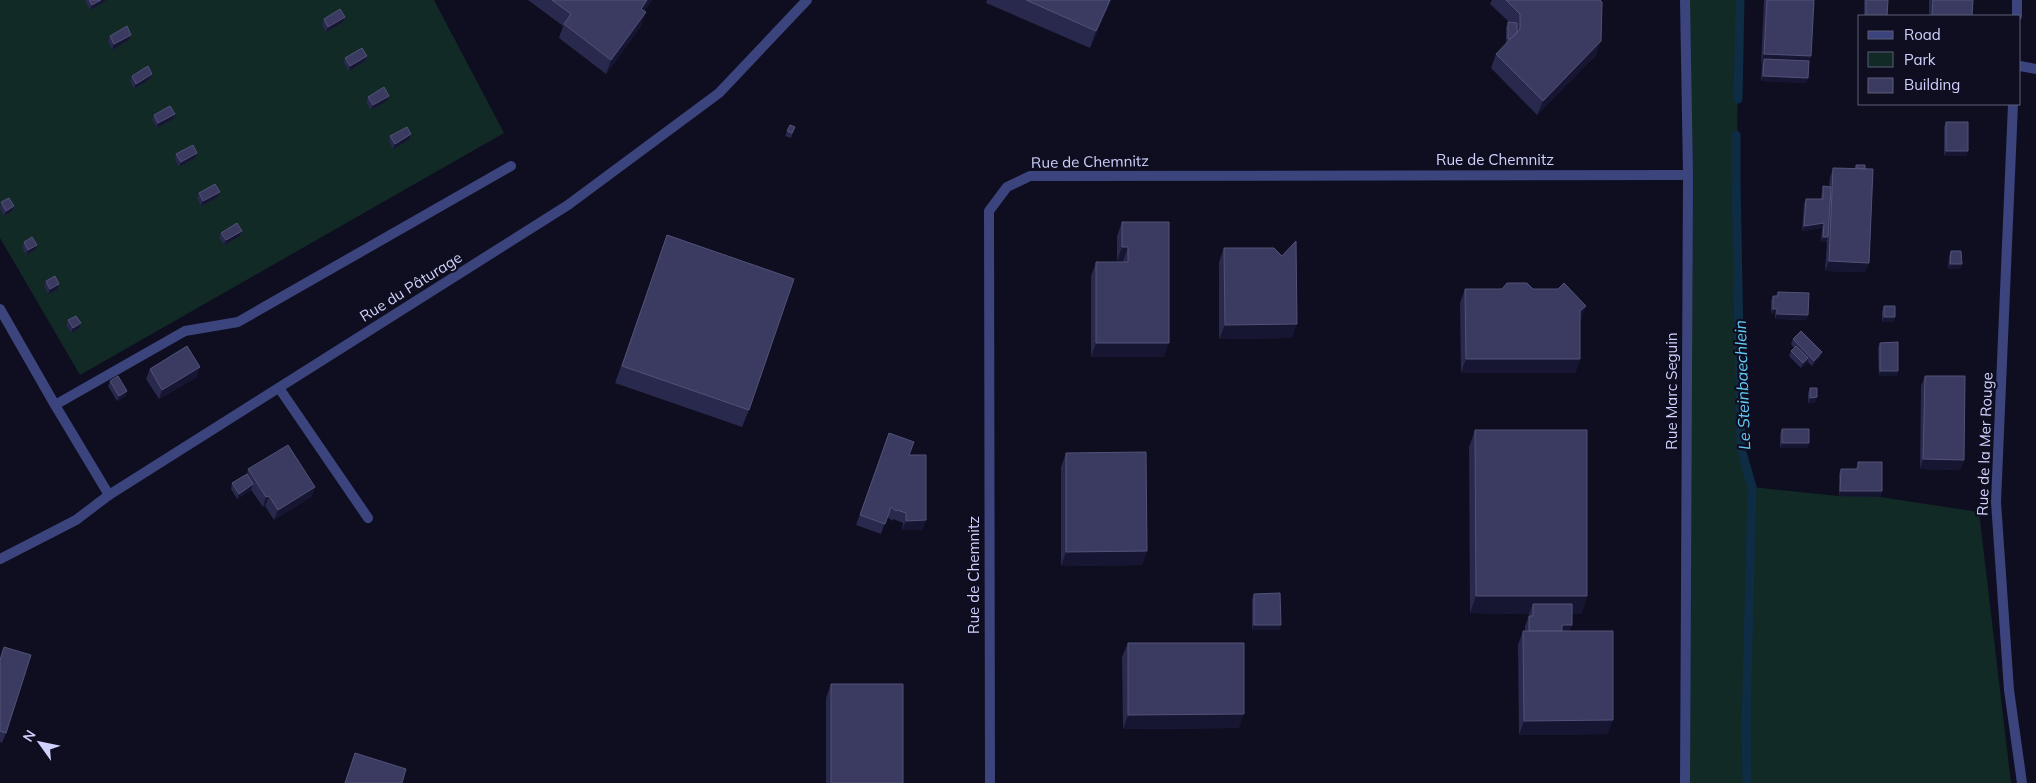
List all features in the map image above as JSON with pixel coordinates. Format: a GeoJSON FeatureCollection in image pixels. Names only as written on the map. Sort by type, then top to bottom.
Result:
{"type":"FeatureCollection","features":[{"type":"Feature","properties":{"kind":"street","name":"Rue du Pâturage"},"geometry":{"type":"LineString","coordinates":[[0,559],[76,520],[109,495],[568,205],[719,93],[807,0]]}},
{"type":"Feature","properties":{"kind":"street","name":"Rue Marc Seguin"},"geometry":{"type":"LineString","coordinates":[[1685,0],[1688,175],[1685,783]]}},
{"type":"Feature","properties":{"kind":"street"},"geometry":{"type":"LineString","coordinates":[[2017,0],[2017,15]]}},
{"type":"Feature","properties":{"kind":"street"},"geometry":{"type":"LineString","coordinates":[[2021,66],[2036,69]]}},
{"type":"Feature","properties":{"kind":"street","name":"Rue de la Mer Rouge"},"geometry":{"type":"LineString","coordinates":[[2013,105],[1996,502],[2009,690],[2022,783]]}},
{"type":"Feature","properties":{"kind":"street"},"geometry":{"type":"LineString","coordinates":[[55,405],[185,331],[238,322],[511,166]]}},
{"type":"Feature","properties":{"kind":"street","name":"Rue de Chemnitz"},"geometry":{"type":"LineString","coordinates":[[990,783],[989,211],[1007,187],[1030,176],[1688,175]]}},
{"type":"Feature","properties":{"kind":"street"},"geometry":{"type":"LineString","coordinates":[[0,309],[109,495]]}},
{"type":"Feature","properties":{"kind":"street"},"geometry":{"type":"LineString","coordinates":[[279,388],[368,518]]}},
{"type":"Feature","properties":{"kind":"green space"},"geometry":{"type":"Polygon","coordinates":[[[0,0],[434,0],[504,133],[80,375],[0,238],[0,0]]]}},
{"type":"Feature","properties":{"kind":"green space"},"geometry":{"type":"Polygon","coordinates":[[[1685,0],[1740,0],[1736,180],[1741,449],[1752,487],[1839,496],[1880,497],[1979,512],[2011,783],[1685,783],[1685,0]]]}},
{"type":"Feature","properties":{"kind":"building"},"geometry":{"type":"Polygon","coordinates":[[[89,0],[101,0],[92,5],[89,0]]]}},
{"type":"Feature","properties":{"kind":"building"},"geometry":{"type":"Polygon","coordinates":[[[552,0],[647,0],[641,9],[646,12],[611,60],[564,24],[571,14],[552,0]]]}},
{"type":"Feature","properties":{"kind":"building"},"geometry":{"type":"Polygon","coordinates":[[[1026,0],[1110,0],[1096,31],[1026,0]]]}},
{"type":"Feature","properties":{"kind":"building"},"geometry":{"type":"Polygon","coordinates":[[[1506,0],[1600,0],[1602,2],[1601,41],[1543,101],[1496,54],[1520,29],[1520,14],[1506,0]]]}},
{"type":"Feature","properties":{"kind":"building"},"geometry":{"type":"Polygon","coordinates":[[[1767,0],[1814,0],[1811,56],[1764,54],[1767,0]]]}},
{"type":"Feature","properties":{"kind":"building"},"geometry":{"type":"Polygon","coordinates":[[[1866,0],[1888,0],[1887,15],[1866,15],[1866,0]]]}},
{"type":"Feature","properties":{"kind":"building"},"geometry":{"type":"Polygon","coordinates":[[[1933,0],[1973,0],[1972,15],[1932,15],[1933,0]]]}},
{"type":"Feature","properties":{"kind":"building"},"geometry":{"type":"Polygon","coordinates":[[[340,9],[345,17],[328,27],[324,19],[340,9]]]}},
{"type":"Feature","properties":{"kind":"building"},"geometry":{"type":"Polygon","coordinates":[[[1508,22],[1517,23],[1517,33],[1510,39],[1508,39],[1508,22]]]}},
{"type":"Feature","properties":{"kind":"building"},"geometry":{"type":"Polygon","coordinates":[[[127,26],[131,35],[114,44],[110,36],[127,26]]]}},
{"type":"Feature","properties":{"kind":"building"},"geometry":{"type":"Polygon","coordinates":[[[362,48],[367,56],[350,66],[345,58],[362,48]]]}},
{"type":"Feature","properties":{"kind":"building"},"geometry":{"type":"Polygon","coordinates":[[[1764,59],[1809,61],[1808,78],[1763,76],[1764,59]]]}},
{"type":"Feature","properties":{"kind":"building"},"geometry":{"type":"Polygon","coordinates":[[[148,66],[152,74],[136,84],[132,76],[148,66]]]}},
{"type":"Feature","properties":{"kind":"building"},"geometry":{"type":"Polygon","coordinates":[[[384,87],[389,96],[373,105],[368,97],[384,87]]]}},
{"type":"Feature","properties":{"kind":"building"},"geometry":{"type":"Polygon","coordinates":[[[170,106],[175,114],[158,123],[154,115],[170,106]]]}},
{"type":"Feature","properties":{"kind":"building"},"geometry":{"type":"Polygon","coordinates":[[[1946,122],[1968,122],[1968,151],[1946,151],[1946,122]]]}},
{"type":"Feature","properties":{"kind":"building"},"geometry":{"type":"Polygon","coordinates":[[[790,125],[795,127],[792,133],[787,131],[790,125]]]}},
{"type":"Feature","properties":{"kind":"building"},"geometry":{"type":"Polygon","coordinates":[[[407,127],[411,134],[395,144],[390,136],[407,127]]]}},
{"type":"Feature","properties":{"kind":"building"},"geometry":{"type":"Polygon","coordinates":[[[193,145],[197,153],[181,162],[176,154],[193,145]]]}},
{"type":"Feature","properties":{"kind":"building"},"geometry":{"type":"Polygon","coordinates":[[[1856,165],[1865,165],[1865,169],[1856,168],[1856,165]]]}},
{"type":"Feature","properties":{"kind":"building"},"geometry":{"type":"Polygon","coordinates":[[[1833,168],[1873,169],[1869,263],[1829,261],[1833,168]]]}},
{"type":"Feature","properties":{"kind":"building"},"geometry":{"type":"Polygon","coordinates":[[[215,184],[220,192],[203,201],[199,193],[215,184]]]}},
{"type":"Feature","properties":{"kind":"building"},"geometry":{"type":"Polygon","coordinates":[[[1823,186],[1831,187],[1828,237],[1823,237],[1824,223],[1804,226],[1806,199],[1823,199],[1823,186]]]}},
{"type":"Feature","properties":{"kind":"building"},"geometry":{"type":"Polygon","coordinates":[[[9,198],[14,206],[6,211],[1,202],[9,198]]]}},
{"type":"Feature","properties":{"kind":"building"},"geometry":{"type":"Polygon","coordinates":[[[1122,222],[1169,222],[1169,343],[1096,343],[1096,262],[1128,262],[1128,247],[1122,247],[1122,222]]]}},
{"type":"Feature","properties":{"kind":"building"},"geometry":{"type":"Polygon","coordinates":[[[237,223],[242,231],[226,240],[221,233],[237,223]]]}},
{"type":"Feature","properties":{"kind":"building"},"geometry":{"type":"Polygon","coordinates":[[[667,235],[794,279],[749,410],[622,366],[667,235]]]}},
{"type":"Feature","properties":{"kind":"building"},"geometry":{"type":"Polygon","coordinates":[[[32,237],[37,245],[28,250],[24,242],[32,237]]]}},
{"type":"Feature","properties":{"kind":"building"},"geometry":{"type":"Polygon","coordinates":[[[1296,241],[1297,324],[1225,325],[1224,248],[1274,248],[1282,256],[1296,241]]]}},
{"type":"Feature","properties":{"kind":"building"},"geometry":{"type":"Polygon","coordinates":[[[1951,251],[1961,251],[1962,264],[1950,264],[1951,251]]]}},
{"type":"Feature","properties":{"kind":"building"},"geometry":{"type":"Polygon","coordinates":[[[55,276],[59,284],[50,289],[46,281],[55,276]]]}},
{"type":"Feature","properties":{"kind":"building"},"geometry":{"type":"Polygon","coordinates":[[[1507,283],[1527,283],[1533,289],[1558,289],[1564,283],[1586,306],[1580,311],[1580,359],[1466,359],[1465,289],[1502,289],[1507,283]]]}},
{"type":"Feature","properties":{"kind":"building"},"geometry":{"type":"Polygon","coordinates":[[[1778,292],[1809,293],[1808,315],[1777,314],[1777,309],[1773,309],[1773,296],[1778,296],[1778,292]]]}},
{"type":"Feature","properties":{"kind":"building"},"geometry":{"type":"Polygon","coordinates":[[[1884,306],[1895,306],[1895,317],[1884,317],[1884,306]]]}},
{"type":"Feature","properties":{"kind":"building"},"geometry":{"type":"Polygon","coordinates":[[[76,316],[81,323],[73,328],[68,320],[76,316]]]}},
{"type":"Feature","properties":{"kind":"building"},"geometry":{"type":"Polygon","coordinates":[[[1801,331],[1822,352],[1814,361],[1793,339],[1801,331]]]}},
{"type":"Feature","properties":{"kind":"building"},"geometry":{"type":"Polygon","coordinates":[[[1898,342],[1898,371],[1880,371],[1880,343],[1898,342]]]}},
{"type":"Feature","properties":{"kind":"building"},"geometry":{"type":"Polygon","coordinates":[[[187,346],[200,367],[162,390],[150,369],[187,346]]]}},
{"type":"Feature","properties":{"kind":"building"},"geometry":{"type":"Polygon","coordinates":[[[1796,346],[1808,358],[1803,363],[1791,351],[1796,346]]]}},
{"type":"Feature","properties":{"kind":"building"},"geometry":{"type":"Polygon","coordinates":[[[118,376],[127,391],[119,396],[110,381],[118,376]]]}},
{"type":"Feature","properties":{"kind":"building"},"geometry":{"type":"Polygon","coordinates":[[[1925,376],[1965,376],[1964,460],[1923,459],[1925,376]]]}},
{"type":"Feature","properties":{"kind":"building"},"geometry":{"type":"Polygon","coordinates":[[[1810,388],[1817,388],[1817,397],[1810,398],[1810,388]]]}},
{"type":"Feature","properties":{"kind":"building"},"geometry":{"type":"Polygon","coordinates":[[[1782,429],[1809,429],[1809,443],[1782,443],[1782,429]]]}},
{"type":"Feature","properties":{"kind":"building"},"geometry":{"type":"Polygon","coordinates":[[[1475,430],[1587,430],[1587,596],[1476,596],[1475,430]]]}},
{"type":"Feature","properties":{"kind":"building"},"geometry":{"type":"Polygon","coordinates":[[[889,433],[914,442],[909,455],[926,455],[926,520],[906,521],[906,513],[896,511],[891,507],[885,524],[860,515],[889,433]]]}},
{"type":"Feature","properties":{"kind":"building"},"geometry":{"type":"Polygon","coordinates":[[[288,445],[315,487],[278,510],[269,496],[266,497],[248,469],[288,445]]]}},
{"type":"Feature","properties":{"kind":"building"},"geometry":{"type":"Polygon","coordinates":[[[1146,452],[1147,551],[1066,552],[1066,453],[1146,452]]]}},
{"type":"Feature","properties":{"kind":"building"},"geometry":{"type":"Polygon","coordinates":[[[1858,462],[1882,462],[1882,491],[1840,491],[1841,469],[1858,469],[1858,462]]]}},
{"type":"Feature","properties":{"kind":"building"},"geometry":{"type":"Polygon","coordinates":[[[247,474],[253,484],[239,494],[232,483],[247,474]]]}},
{"type":"Feature","properties":{"kind":"building"},"geometry":{"type":"Polygon","coordinates":[[[1280,593],[1281,625],[1254,625],[1254,594],[1280,593]]]}},
{"type":"Feature","properties":{"kind":"building"},"geometry":{"type":"Polygon","coordinates":[[[1533,604],[1572,604],[1572,625],[1562,625],[1562,631],[1529,631],[1529,616],[1533,616],[1533,604]]]}},
{"type":"Feature","properties":{"kind":"building"},"geometry":{"type":"Polygon","coordinates":[[[1523,631],[1613,631],[1613,720],[1524,721],[1523,631]]]}},
{"type":"Feature","properties":{"kind":"building"},"geometry":{"type":"Polygon","coordinates":[[[1128,643],[1244,643],[1244,714],[1128,715],[1128,643]]]}},
{"type":"Feature","properties":{"kind":"building"},"geometry":{"type":"Polygon","coordinates":[[[4,647],[31,655],[6,733],[0,731],[0,660],[4,647]]]}},
{"type":"Feature","properties":{"kind":"building"},"geometry":{"type":"Polygon","coordinates":[[[831,684],[903,684],[903,783],[831,783],[831,684]]]}},
{"type":"Feature","properties":{"kind":"building"},"geometry":{"type":"Polygon","coordinates":[[[355,753],[406,769],[402,783],[345,783],[355,753]]]}},
{"type":"Feature","properties":{"kind":"waterway","name":"Le Steinbaechlein"},"geometry":{"type":"LineString","coordinates":[[1738,99],[1740,0]]}},
{"type":"Feature","properties":{"kind":"waterway","name":"Le Steinbaechlein"},"geometry":{"type":"LineString","coordinates":[[1736,135],[1741,449],[1752,487],[1746,727],[1747,783]]}}]}
